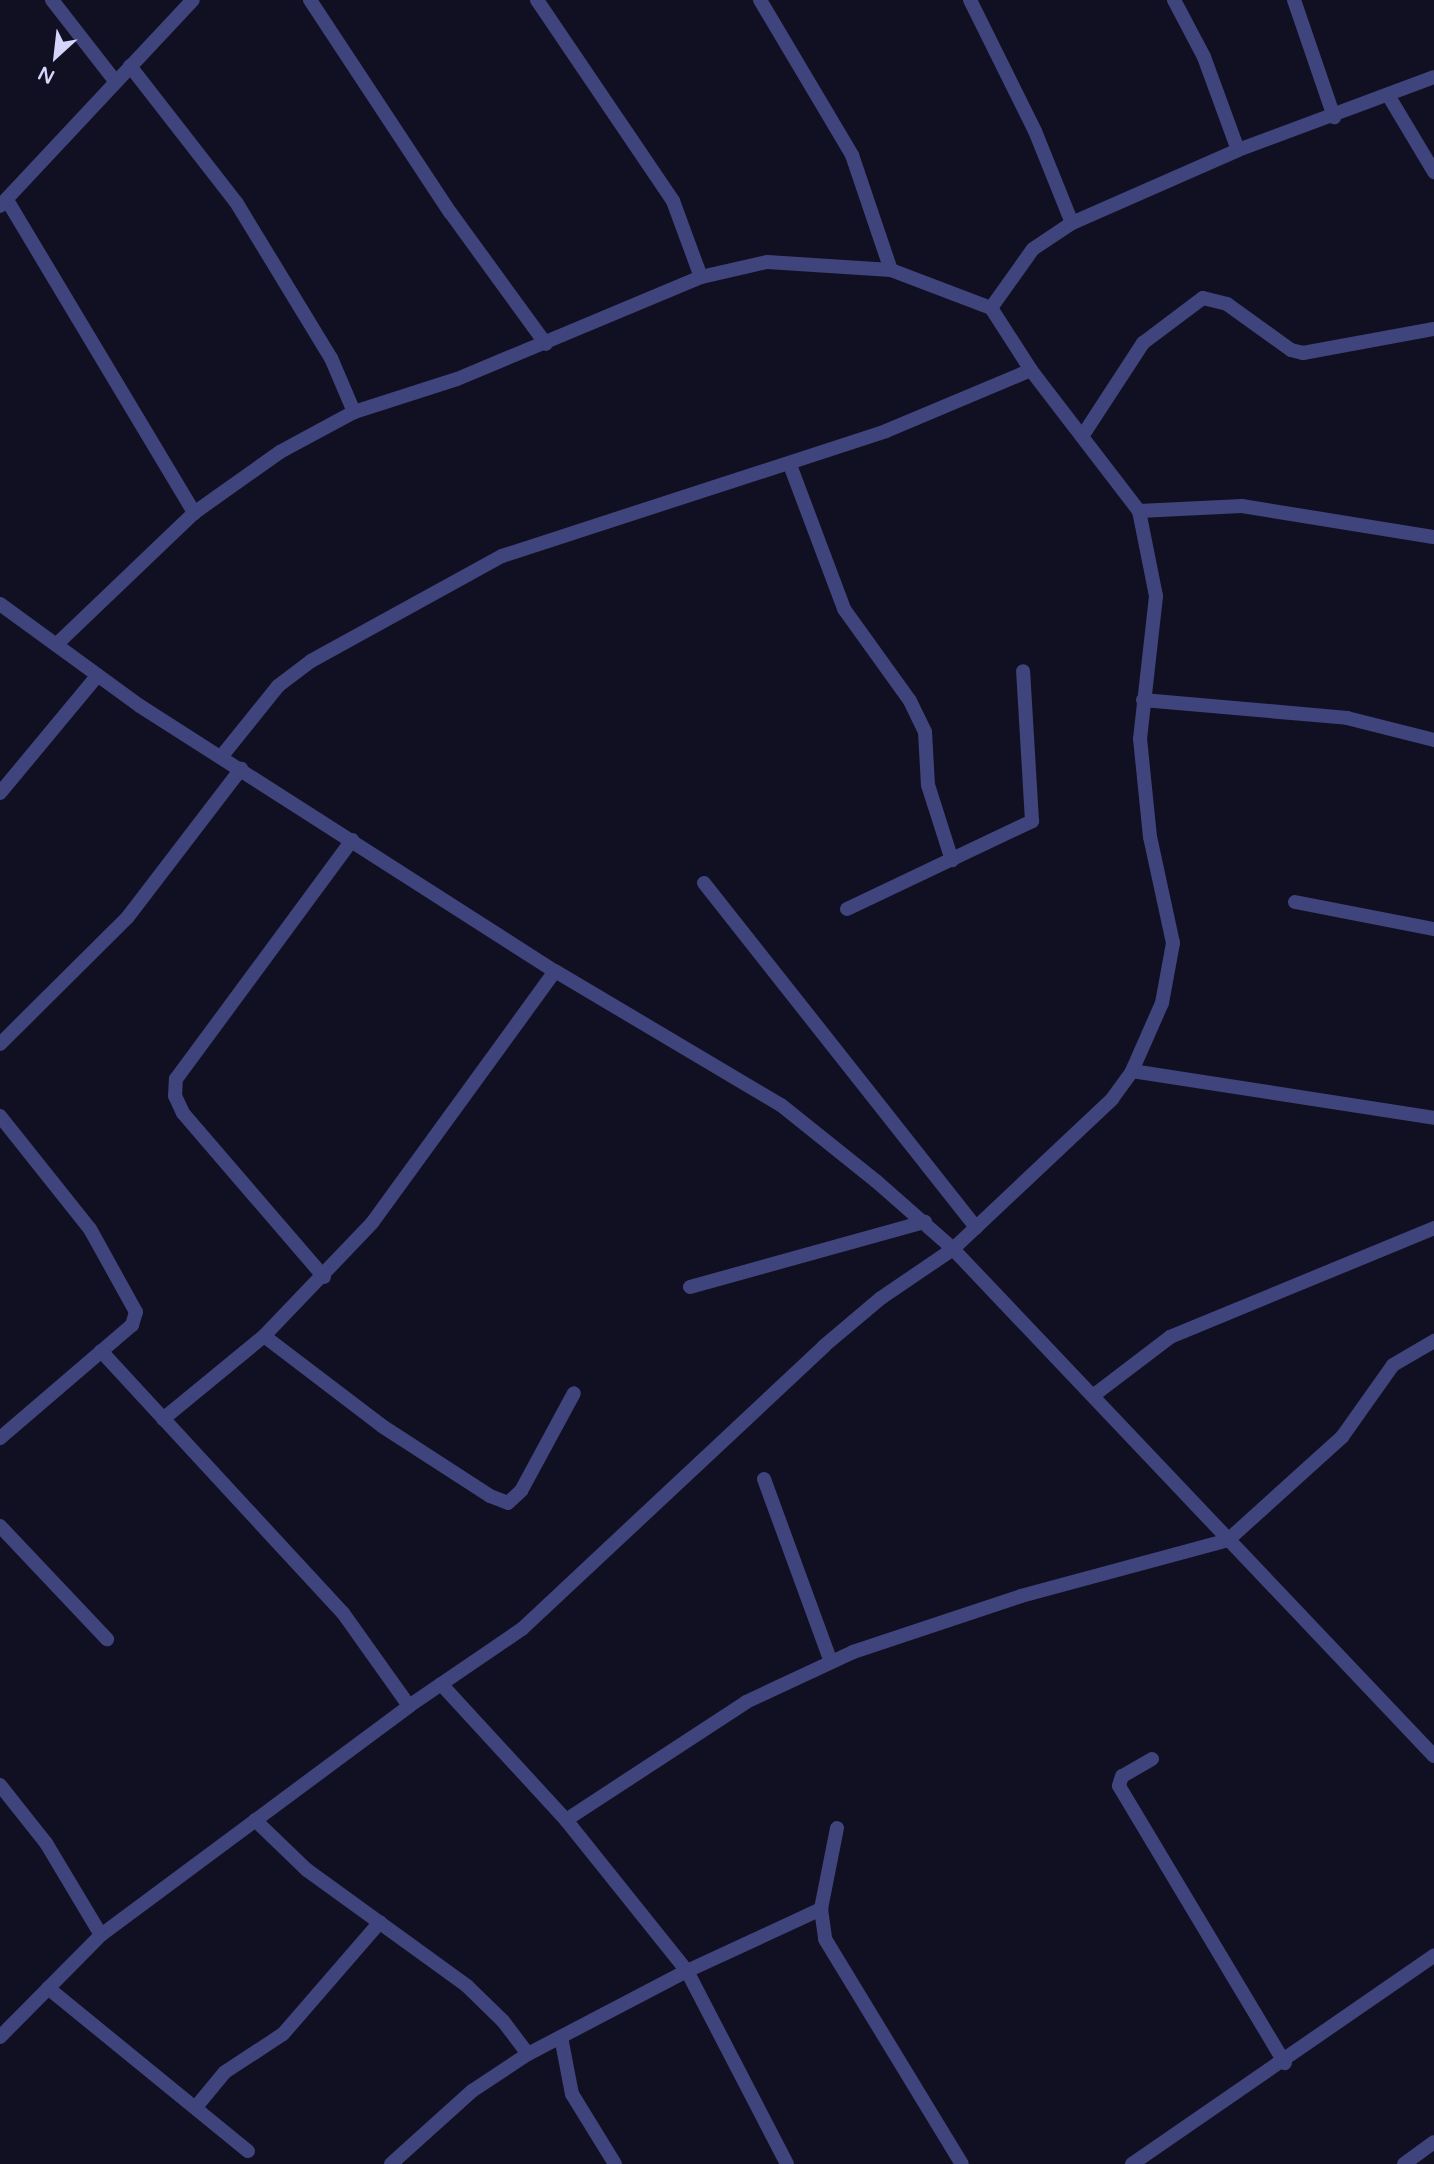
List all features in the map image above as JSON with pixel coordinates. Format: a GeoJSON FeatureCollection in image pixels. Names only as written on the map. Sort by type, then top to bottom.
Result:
{"type":"FeatureCollection","features":[{"type":"Feature","properties":{"kind":"street"},"geometry":{"type":"LineString","coordinates":[[52,0],[115,81]]}},
{"type":"Feature","properties":{"kind":"street"},"geometry":{"type":"LineString","coordinates":[[193,0],[3,203],[194,513]]}},
{"type":"Feature","properties":{"kind":"street"},"geometry":{"type":"LineString","coordinates":[[310,0],[450,212],[546,344]]}},
{"type":"Feature","properties":{"kind":"street"},"geometry":{"type":"LineString","coordinates":[[537,0],[673,201],[701,277]]}},
{"type":"Feature","properties":{"kind":"street"},"geometry":{"type":"LineString","coordinates":[[760,0],[852,155],[891,270]]}},
{"type":"Feature","properties":{"kind":"street"},"geometry":{"type":"LineString","coordinates":[[970,0],[1035,131],[1072,223]]}},
{"type":"Feature","properties":{"kind":"street"},"geometry":{"type":"LineString","coordinates":[[1174,0],[1204,57],[1238,150]]}},
{"type":"Feature","properties":{"kind":"street"},"geometry":{"type":"LineString","coordinates":[[1294,0],[1334,117]]}},
{"type":"Feature","properties":{"kind":"street"},"geometry":{"type":"LineString","coordinates":[[130,66],[243,213],[331,358],[354,412]]}},
{"type":"Feature","properties":{"kind":"street"},"geometry":{"type":"LineString","coordinates":[[991,308],[1033,249],[1072,223],[1238,150],[1334,117],[1434,77]]}},
{"type":"Feature","properties":{"kind":"street"},"geometry":{"type":"LineString","coordinates":[[1388,95],[1434,172]]}},
{"type":"Feature","properties":{"kind":"street"},"geometry":{"type":"LineString","coordinates":[[1,2034],[101,1935],[409,1706],[522,1629],[824,1346],[881,1298],[953,1249],[1112,1099],[1132,1071],[1162,1003],[1173,943],[1150,837],[1140,739],[1156,596],[1139,511],[1031,370],[991,308],[891,270],[767,262],[701,277],[457,379],[354,412],[280,452],[194,513],[57,644]]}},
{"type":"Feature","properties":{"kind":"street"},"geometry":{"type":"LineString","coordinates":[[1083,435],[1143,342],[1203,298],[1227,303],[1291,350],[1303,353],[1434,329]]}},
{"type":"Feature","properties":{"kind":"street"},"geometry":{"type":"LineString","coordinates":[[221,757],[278,686],[311,661],[455,579],[536,543],[790,465],[886,431],[1031,370]]}},
{"type":"Feature","properties":{"kind":"street"},"geometry":{"type":"LineString","coordinates":[[790,465],[844,609],[910,702],[925,732],[928,785],[952,860]]}},
{"type":"Feature","properties":{"kind":"street"},"geometry":{"type":"LineString","coordinates":[[1139,511],[1242,506],[1434,537]]}},
{"type":"Feature","properties":{"kind":"street"},"geometry":{"type":"LineString","coordinates":[[0,604],[98,675],[221,757],[555,971],[781,1105],[925,1222],[953,1249],[1434,1756]]}},
{"type":"Feature","properties":{"kind":"street"},"geometry":{"type":"LineString","coordinates":[[847,909],[1032,821],[1023,671]]}},
{"type":"Feature","properties":{"kind":"street"},"geometry":{"type":"LineString","coordinates":[[0,793],[98,675]]}},
{"type":"Feature","properties":{"kind":"street"},"geometry":{"type":"LineString","coordinates":[[1143,699],[1347,718],[1434,740]]}},
{"type":"Feature","properties":{"kind":"street"},"geometry":{"type":"LineString","coordinates":[[0,1044],[127,918],[241,769]]}},
{"type":"Feature","properties":{"kind":"street"},"geometry":{"type":"LineString","coordinates":[[324,1277],[183,1113],[175,1096],[176,1079],[352,840]]}},
{"type":"Feature","properties":{"kind":"street"},"geometry":{"type":"LineString","coordinates":[[704,883],[976,1227]]}},
{"type":"Feature","properties":{"kind":"street"},"geometry":{"type":"LineString","coordinates":[[1295,902],[1434,929]]}},
{"type":"Feature","properties":{"kind":"street"},"geometry":{"type":"LineString","coordinates":[[163,1419],[264,1336],[324,1277],[372,1223],[555,971]]}},
{"type":"Feature","properties":{"kind":"street"},"geometry":{"type":"LineString","coordinates":[[1132,1071],[1434,1118]]}},
{"type":"Feature","properties":{"kind":"street"},"geometry":{"type":"LineString","coordinates":[[0,1116],[90,1229],[136,1312],[132,1325],[0,1437]]}},
{"type":"Feature","properties":{"kind":"street"},"geometry":{"type":"LineString","coordinates":[[690,1287],[925,1222]]}},
{"type":"Feature","properties":{"kind":"street"},"geometry":{"type":"LineString","coordinates":[[1094,1395],[1170,1337],[1434,1228]]}},
{"type":"Feature","properties":{"kind":"street"},"geometry":{"type":"LineString","coordinates":[[264,1336],[382,1426],[500,1501],[515,1500],[574,1393]]}},
{"type":"Feature","properties":{"kind":"street"},"geometry":{"type":"LineString","coordinates":[[566,1820],[747,1702],[831,1662],[1021,1596],[1228,1540],[1342,1437],[1393,1365],[1434,1341]]}},
{"type":"Feature","properties":{"kind":"street"},"geometry":{"type":"LineString","coordinates":[[101,1351],[343,1613],[409,1706]]}},
{"type":"Feature","properties":{"kind":"street"},"geometry":{"type":"LineString","coordinates":[[764,1479],[831,1662]]}},
{"type":"Feature","properties":{"kind":"street"},"geometry":{"type":"LineString","coordinates":[[0,1526],[107,1639]]}},
{"type":"Feature","properties":{"kind":"street"},"geometry":{"type":"LineString","coordinates":[[441,1684],[566,1820],[687,1971],[787,2164]]}},
{"type":"Feature","properties":{"kind":"street"},"geometry":{"type":"LineString","coordinates":[[1152,1759],[1122,1776],[1119,1786],[1284,2063]]}},
{"type":"Feature","properties":{"kind":"street"},"geometry":{"type":"LineString","coordinates":[[0,1784],[46,1843],[101,1935]]}},
{"type":"Feature","properties":{"kind":"street"},"geometry":{"type":"LineString","coordinates":[[254,1820],[307,1870],[467,1986],[503,2021],[528,2054]]}},
{"type":"Feature","properties":{"kind":"street"},"geometry":{"type":"LineString","coordinates":[[837,1828],[821,1909],[825,1939],[961,2164]]}},
{"type":"Feature","properties":{"kind":"street"},"geometry":{"type":"LineString","coordinates":[[391,2164],[472,2091],[528,2054],[687,1971],[821,1909]]}},
{"type":"Feature","properties":{"kind":"street"},"geometry":{"type":"LineString","coordinates":[[196,2107],[225,2072],[283,2034],[380,1922]]}},
{"type":"Feature","properties":{"kind":"street"},"geometry":{"type":"LineString","coordinates":[[1132,2164],[1284,2063],[1434,1956]]}},
{"type":"Feature","properties":{"kind":"street"},"geometry":{"type":"LineString","coordinates":[[48,1988],[248,2151]]}},
{"type":"Feature","properties":{"kind":"street"},"geometry":{"type":"LineString","coordinates":[[561,2037],[572,2094],[615,2164]]}},
{"type":"Feature","properties":{"kind":"street"},"geometry":{"type":"LineString","coordinates":[[1404,2164],[1434,2142]]}}]}
